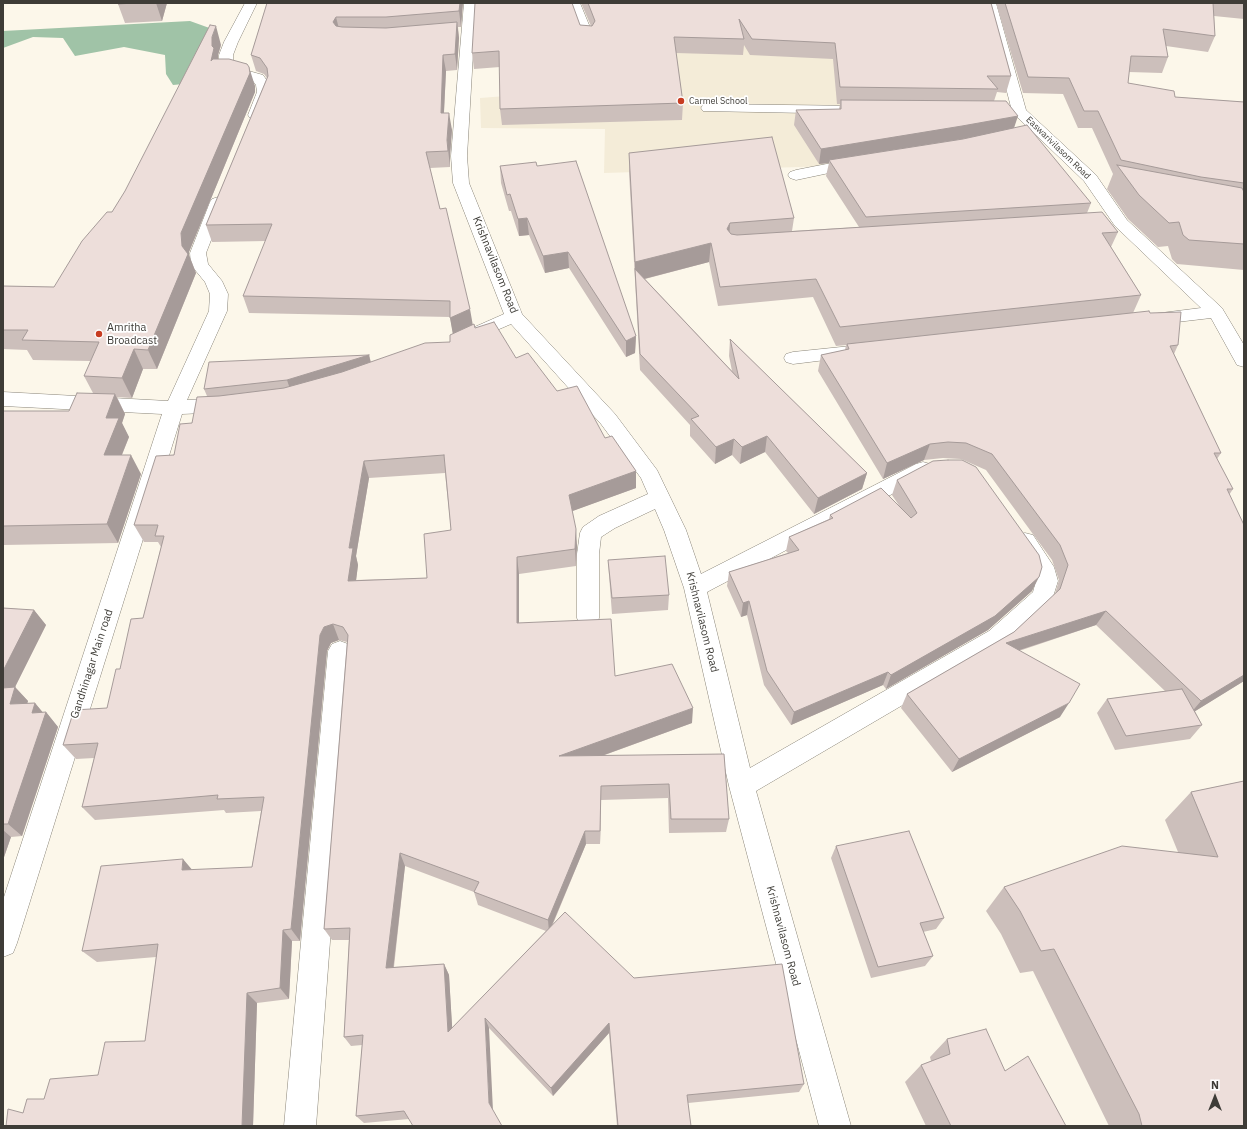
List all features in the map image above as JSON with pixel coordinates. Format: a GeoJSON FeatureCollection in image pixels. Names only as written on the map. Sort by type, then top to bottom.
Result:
{"type":"FeatureCollection","features":[{"type":"Feature","properties":{"kind":"street"},"geometry":{"type":"LineString","coordinates":[[249,128],[264,92],[263,84],[258,78],[233,71],[226,64],[226,55],[251,3]]}},
{"type":"Feature","properties":{"kind":"street","name":"Krishnavilasom Road"},"geometry":{"type":"LineString","coordinates":[[470,3],[461,32],[466,74],[459,156],[462,182],[514,316],[608,419],[650,475],[675,530],[695,588],[742,786],[834,1126]]}},
{"type":"Feature","properties":{"kind":"street"},"geometry":{"type":"LineString","coordinates":[[574,3],[587,37]]}},
{"type":"Feature","properties":{"kind":"street","name":"Easwarivilasom Road"},"geometry":{"type":"LineString","coordinates":[[990,3],[1012,111],[1033,133],[1090,178],[1113,224],[1216,312],[1244,361]]}},
{"type":"Feature","properties":{"kind":"street"},"geometry":{"type":"LineString","coordinates":[[708,108],[872,110]]}},
{"type":"Feature","properties":{"kind":"street"},"geometry":{"type":"LineString","coordinates":[[796,175],[874,160]]}},
{"type":"Feature","properties":{"kind":"street"},"geometry":{"type":"LineString","coordinates":[[1090,178],[1114,184]]}},
{"type":"Feature","properties":{"kind":"street","name":"Gandhinagar Main road"},"geometry":{"type":"LineString","coordinates":[[3,942],[174,408],[218,311],[219,294],[213,281],[200,265],[198,253],[223,192]]}},
{"type":"Feature","properties":{"kind":"street"},"geometry":{"type":"LineString","coordinates":[[1138,321],[1216,312]]}},
{"type":"Feature","properties":{"kind":"street"},"geometry":{"type":"LineString","coordinates":[[450,344],[514,316]]}},
{"type":"Feature","properties":{"kind":"street"},"geometry":{"type":"LineString","coordinates":[[793,358],[871,350]]}},
{"type":"Feature","properties":{"kind":"street"},"geometry":{"type":"LineString","coordinates":[[7,420],[11,400],[174,408],[240,403]]}},
{"type":"Feature","properties":{"kind":"street"},"geometry":{"type":"LineString","coordinates":[[695,588],[925,468],[943,466]]}},
{"type":"Feature","properties":{"kind":"street"},"geometry":{"type":"LineString","coordinates":[[588,618],[588,554],[591,533],[607,522],[660,497]]}},
{"type":"Feature","properties":{"kind":"street"},"geometry":{"type":"LineString","coordinates":[[742,786],[997,638],[1043,597],[1047,581],[1043,567],[1015,526]]}},
{"type":"Feature","properties":{"kind":"street"},"geometry":{"type":"LineString","coordinates":[[300,1126],[340,651]]}},
{"type":"Feature","properties":{"kind":"shaded area","name":"Carmel School"},"geometry":{"type":"Polygon","coordinates":[[[611,28],[864,41],[883,104],[1014,108],[1019,119],[835,115],[832,166],[604,173],[605,129],[481,128],[480,98],[624,87],[611,28]]]}},
{"type":"Feature","properties":{"kind":"green space"},"geometry":{"type":"Polygon","coordinates":[[[190,21],[215,30],[194,83],[173,85],[166,74],[165,55],[124,47],[75,56],[63,38],[33,37],[3,48],[3,31],[190,21]]]}},
{"type":"Feature","properties":{"kind":"building"},"geometry":{"type":"Polygon","coordinates":[[[267,3],[460,3],[459,11],[386,17],[336,17],[333,22],[336,26],[342,27],[386,28],[457,22],[455,54],[443,55],[441,113],[449,113],[447,140],[448,151],[426,152],[440,209],[446,208],[470,309],[450,318],[450,301],[243,296],[272,224],[206,225],[268,76],[267,68],[260,58],[251,55],[267,3]]]}},
{"type":"Feature","properties":{"kind":"building"},"geometry":{"type":"Polygon","coordinates":[[[475,3],[572,3],[580,25],[592,26],[595,21],[588,3],[991,3],[1011,76],[987,76],[998,89],[840,87],[835,43],[752,39],[739,19],[744,39],[674,37],[683,103],[500,109],[499,51],[472,53],[475,3]]]}},
{"type":"Feature","properties":{"kind":"building"},"geometry":{"type":"Polygon","coordinates":[[[1005,3],[1213,3],[1215,36],[1163,29],[1168,57],[1131,56],[1128,83],[1174,91],[1175,97],[1244,102],[1244,183],[1201,177],[1121,160],[1098,111],[1084,111],[1069,78],[1028,77],[1005,3]]]}},
{"type":"Feature","properties":{"kind":"building"},"geometry":{"type":"Polygon","coordinates":[[[210,25],[216,26],[212,37],[212,46],[214,48],[211,61],[213,59],[229,59],[247,64],[250,73],[181,233],[182,246],[188,254],[148,350],[134,349],[122,378],[84,376],[99,342],[22,340],[28,330],[3,330],[3,286],[54,287],[82,241],[107,212],[112,212],[125,191],[210,25]]]}},
{"type":"Feature","properties":{"kind":"building"},"geometry":{"type":"Polygon","coordinates":[[[841,100],[1006,101],[1018,116],[821,149],[796,110],[841,109],[841,100]]]}},
{"type":"Feature","properties":{"kind":"building"},"geometry":{"type":"Polygon","coordinates":[[[1027,125],[1091,203],[866,217],[829,160],[963,139],[1027,125]]]}},
{"type":"Feature","properties":{"kind":"building"},"geometry":{"type":"Polygon","coordinates":[[[772,137],[794,218],[730,223],[727,229],[731,234],[737,235],[1102,212],[1118,232],[1102,233],[1141,295],[840,327],[816,279],[720,287],[711,243],[635,262],[629,153],[772,137]]]}},
{"type":"Feature","properties":{"kind":"building"},"geometry":{"type":"Polygon","coordinates":[[[576,161],[636,336],[626,341],[568,252],[543,256],[527,218],[518,219],[510,194],[507,195],[500,166],[536,162],[537,166],[576,161]]]}},
{"type":"Feature","properties":{"kind":"building"},"geometry":{"type":"Polygon","coordinates":[[[1117,165],[1242,188],[1244,192],[1244,244],[1189,240],[1183,235],[1179,222],[1169,223],[1139,195],[1117,165]]]}},
{"type":"Feature","properties":{"kind":"building"},"geometry":{"type":"Polygon","coordinates":[[[635,269],[739,379],[730,339],[867,473],[818,498],[767,436],[742,447],[734,439],[716,447],[691,419],[699,416],[640,354],[635,269]]]}},
{"type":"Feature","properties":{"kind":"building"},"geometry":{"type":"Polygon","coordinates":[[[1149,311],[1150,313],[1181,312],[1178,345],[1170,346],[1221,453],[1214,453],[1233,489],[1227,489],[1244,525],[1244,675],[1201,701],[1106,611],[1006,643],[1080,684],[1069,703],[959,759],[907,694],[1014,632],[1060,589],[1068,565],[1060,545],[992,454],[966,443],[948,442],[930,444],[887,463],[821,355],[849,349],[847,344],[1149,311]]]}},
{"type":"Feature","properties":{"kind":"building"},"geometry":{"type":"Polygon","coordinates":[[[494,322],[516,358],[528,353],[557,391],[577,386],[605,438],[612,436],[636,471],[569,495],[576,529],[575,549],[517,557],[517,623],[611,619],[615,676],[672,664],[693,708],[559,756],[724,754],[729,819],[671,819],[669,784],[601,786],[600,831],[585,831],[548,920],[474,892],[479,882],[400,853],[386,968],[444,964],[448,1032],[565,912],[634,978],[782,964],[804,1084],[687,1095],[691,1126],[618,1126],[609,1023],[551,1088],[485,1018],[489,1103],[502,1126],[413,1126],[404,1111],[356,1116],[363,1035],[344,1037],[350,928],[324,929],[348,635],[343,627],[333,624],[324,627],[320,635],[291,929],[283,930],[280,988],[247,993],[242,1126],[6,1126],[8,1109],[23,1113],[27,1099],[44,1099],[50,1079],[98,1075],[105,1042],[145,1041],[158,944],[82,951],[101,866],[183,859],[182,870],[252,867],[264,797],[217,799],[218,795],[82,807],[98,743],[63,745],[74,710],[107,708],[116,669],[120,669],[131,619],[143,618],[164,536],[155,536],[158,525],[134,525],[156,456],[174,455],[180,424],[192,423],[197,397],[219,396],[284,388],[342,372],[425,343],[450,342],[450,335],[474,324],[475,328],[494,322]],[[444,455],[364,461],[349,548],[353,548],[348,581],[427,578],[424,534],[451,530],[444,455]]]}},
{"type":"Feature","properties":{"kind":"building"},"geometry":{"type":"Polygon","coordinates":[[[369,355],[287,380],[204,389],[209,362],[369,355]]]}},
{"type":"Feature","properties":{"kind":"building"},"geometry":{"type":"Polygon","coordinates":[[[77,393],[115,394],[106,418],[119,418],[104,455],[131,455],[107,524],[3,526],[3,411],[69,411],[77,393]]]}},
{"type":"Feature","properties":{"kind":"building"},"geometry":{"type":"Polygon","coordinates":[[[962,460],[976,467],[1039,555],[1042,567],[1039,577],[995,616],[891,675],[888,672],[794,712],[767,671],[749,601],[743,603],[729,572],[799,550],[789,537],[833,518],[830,515],[881,488],[911,518],[917,513],[897,480],[933,461],[962,460]]]}},
{"type":"Feature","properties":{"kind":"building"},"geometry":{"type":"Polygon","coordinates":[[[665,556],[669,595],[612,598],[608,560],[665,556]]]}},
{"type":"Feature","properties":{"kind":"building"},"geometry":{"type":"Polygon","coordinates":[[[3,608],[34,610],[3,671],[3,608]]]}},
{"type":"Feature","properties":{"kind":"building"},"geometry":{"type":"Polygon","coordinates":[[[15,687],[10,704],[35,703],[32,713],[46,712],[8,824],[3,824],[3,688],[15,687]]]}},
{"type":"Feature","properties":{"kind":"building"},"geometry":{"type":"Polygon","coordinates":[[[1182,689],[1202,725],[1126,736],[1107,699],[1182,689]]]}},
{"type":"Feature","properties":{"kind":"building"},"geometry":{"type":"Polygon","coordinates":[[[1244,781],[1244,1126],[1142,1126],[1139,1114],[1054,949],[1041,951],[1020,911],[1004,887],[1122,846],[1218,857],[1191,792],[1244,781]]]}},
{"type":"Feature","properties":{"kind":"building"},"geometry":{"type":"Polygon","coordinates":[[[909,831],[944,918],[920,923],[933,956],[878,967],[836,846],[909,831]]]}},
{"type":"Feature","properties":{"kind":"building"},"geometry":{"type":"Polygon","coordinates":[[[986,1029],[1005,1071],[1028,1056],[1066,1126],[951,1126],[921,1065],[950,1054],[947,1039],[986,1029]]]}},
{"type":"Feature","properties":{"kind":"place","name":"Carmel School"},"geometry":{"type":"Point","coordinates":[681,101]}},
{"type":"Feature","properties":{"kind":"place","name":"Amritha Broadcast"},"geometry":{"type":"Point","coordinates":[99,334]}}]}
